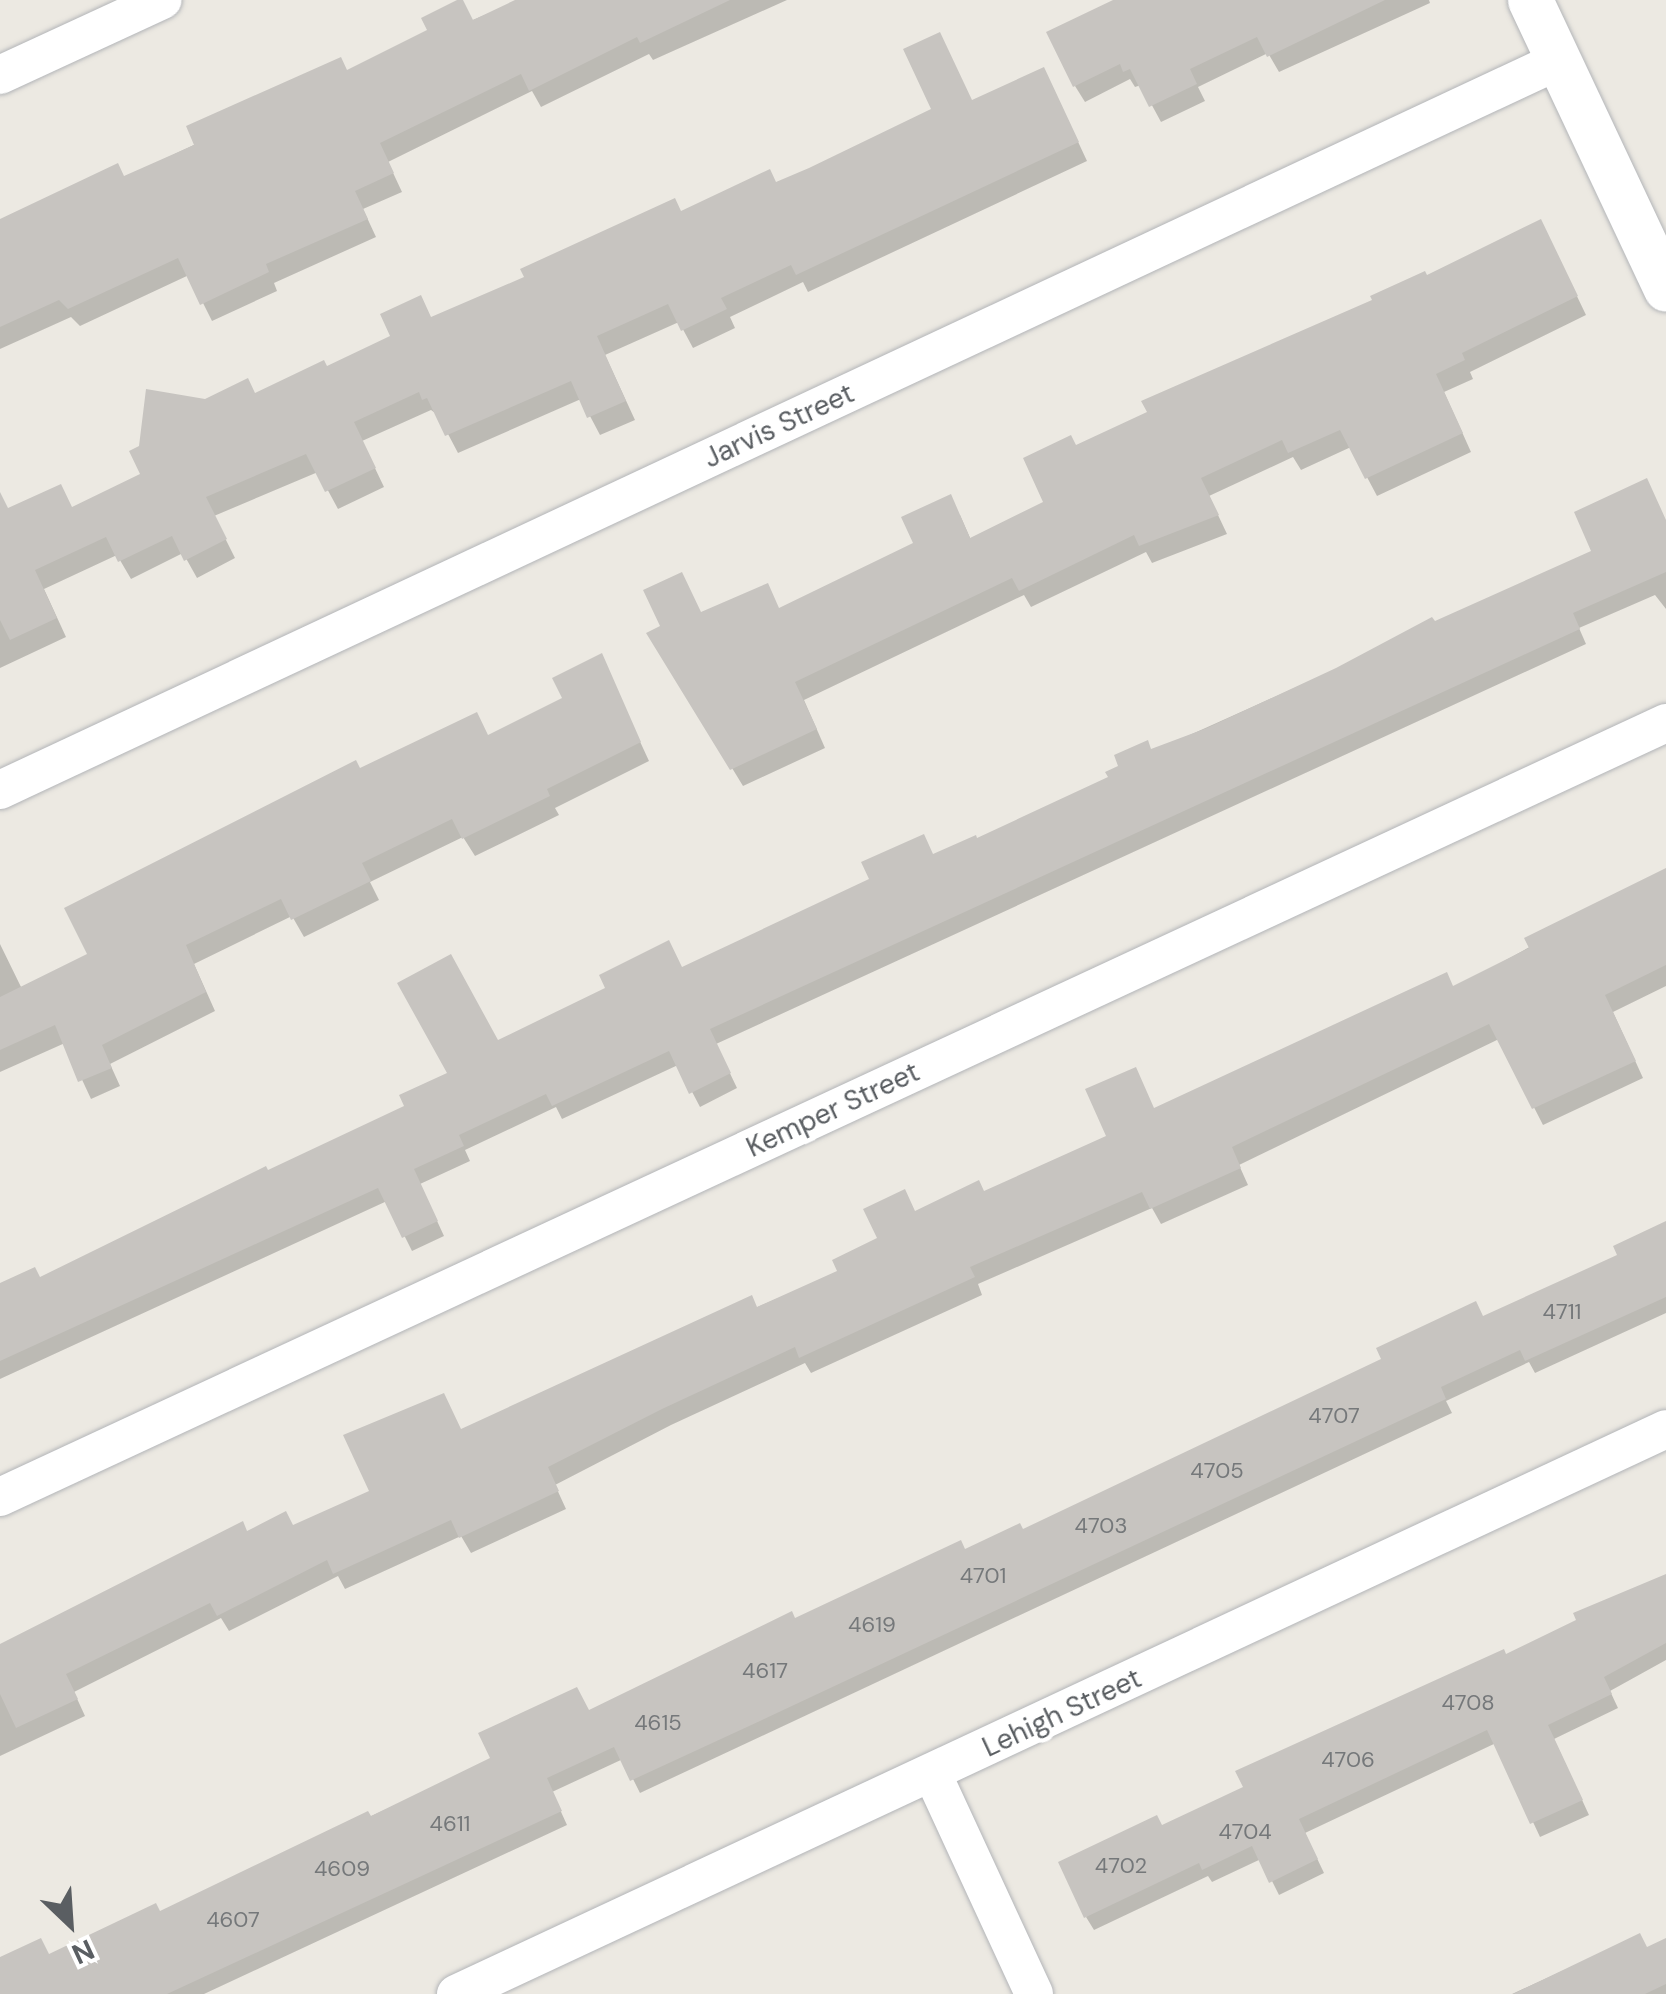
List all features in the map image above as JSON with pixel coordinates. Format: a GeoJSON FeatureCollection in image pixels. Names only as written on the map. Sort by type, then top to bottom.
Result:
{"type":"FeatureCollection","features":[{"type":"Feature","properties":{"kind":"street"},"geometry":{"type":"LineString","coordinates":[[0,75],[162,0]]}},
{"type":"Feature","properties":{"kind":"street"},"geometry":{"type":"LineString","coordinates":[[1530,0],[1666,288]]}},
{"type":"Feature","properties":{"kind":"street","name":"Jarvis Street"},"geometry":{"type":"LineString","coordinates":[[0,790],[1558,61]]}},
{"type":"Feature","properties":{"kind":"street","name":"Kemper Street"},"geometry":{"type":"LineString","coordinates":[[0,1497],[1666,724]]}},
{"type":"Feature","properties":{"kind":"street","name":"Lehigh Street"},"geometry":{"type":"LineString","coordinates":[[456,1994],[1666,1429]]}},
{"type":"Feature","properties":{"kind":"street"},"geometry":{"type":"LineString","coordinates":[[932,1774],[1034,1994]]}},
{"type":"Feature","properties":{"kind":"building"},"geometry":{"type":"Polygon","coordinates":[[[463,0],[473,20],[515,0],[730,0],[640,43],[637,37],[529,91],[521,74],[380,143],[394,173],[355,191],[368,219],[266,264],[269,272],[200,305],[178,258],[68,309],[59,300],[0,327],[0,219],[118,163],[124,176],[194,145],[186,126],[341,57],[347,70],[427,30],[421,18],[463,0]]]}},
{"type":"Feature","properties":{"kind":"building"},"geometry":{"type":"Polygon","coordinates":[[[1113,0],[1385,0],[1267,57],[1257,37],[1190,69],[1197,84],[1149,107],[1130,69],[1123,72],[1120,64],[1073,87],[1046,32],[1113,0]]]}},
{"type":"Feature","properties":{"kind":"building"},"geometry":{"type":"Polygon","coordinates":[[[940,32],[972,100],[1044,67],[1079,142],[796,275],[791,265],[721,298],[727,309],[681,331],[668,304],[597,336],[626,401],[587,418],[571,381],[445,436],[427,398],[422,400],[419,392],[354,422],[376,468],[325,492],[306,454],[206,497],[227,539],[184,561],[172,536],[118,562],[106,537],[35,570],[57,618],[10,640],[0,620],[0,492],[8,508],[61,484],[72,507],[140,474],[129,451],[139,446],[146,389],[205,399],[248,378],[255,393],[324,360],[327,366],[390,336],[380,314],[421,295],[431,317],[524,277],[520,269],[675,198],[681,211],[770,169],[776,182],[809,168],[931,109],[903,49],[940,32]]]}},
{"type":"Feature","properties":{"kind":"building"},"geometry":{"type":"Polygon","coordinates":[[[1541,219],[1578,296],[1462,353],[1465,360],[1436,374],[1463,433],[1365,479],[1340,430],[1288,453],[1282,440],[1201,478],[1219,515],[1139,546],[1134,535],[1019,591],[1012,578],[795,682],[817,729],[730,770],[646,633],[660,626],[643,590],[682,572],[701,612],[768,583],[779,608],[913,543],[901,517],[951,494],[970,538],[1043,502],[1023,458],[1071,435],[1076,445],[1147,412],[1141,401],[1372,300],[1370,296],[1425,271],[1427,275],[1541,219]]]}},
{"type":"Feature","properties":{"kind":"building"},"geometry":{"type":"Polygon","coordinates":[[[1647,478],[1666,520],[1666,572],[1573,613],[1580,629],[710,1029],[731,1073],[689,1094],[669,1051],[552,1106],[546,1094],[459,1135],[464,1146],[414,1169],[438,1221],[402,1238],[378,1188],[0,1361],[0,1283],[35,1267],[40,1277],[266,1166],[268,1170],[404,1106],[399,1095],[447,1073],[397,983],[451,954],[498,1040],[605,988],[599,975],[669,940],[682,967],[869,879],[861,862],[924,834],[933,854],[976,835],[977,838],[1108,777],[1105,772],[1118,766],[1114,755],[1148,740],[1151,749],[1207,728],[1336,668],[1432,617],[1435,621],[1591,551],[1574,512],[1647,478]]]}},
{"type":"Feature","properties":{"kind":"building"},"geometry":{"type":"Polygon","coordinates":[[[602,653],[641,742],[547,789],[550,796],[462,839],[452,819],[362,863],[371,881],[291,920],[281,899],[186,945],[206,992],[102,1045],[112,1068],[78,1082],[55,1025],[0,1050],[0,997],[87,954],[64,908],[356,760],[360,768],[477,712],[488,735],[562,698],[552,678],[602,653]]]}},
{"type":"Feature","properties":{"kind":"building"},"geometry":{"type":"Polygon","coordinates":[[[1666,868],[1666,965],[1605,995],[1636,1061],[1532,1109],[1489,1024],[1232,1147],[1241,1168],[1150,1209],[1142,1192],[970,1267],[975,1277],[799,1358],[795,1347],[662,1409],[548,1467],[559,1491],[459,1538],[451,1520],[333,1574],[327,1560],[217,1616],[210,1603],[66,1674],[78,1699],[16,1728],[0,1694],[0,1644],[243,1521],[247,1531],[286,1511],[293,1525],[369,1491],[343,1435],[444,1393],[461,1429],[752,1295],[757,1307],[837,1271],[832,1260],[877,1238],[863,1209],[905,1189],[915,1211],[979,1180],[984,1191],[1106,1136],[1085,1089],[1136,1067],[1154,1108],[1447,972],[1453,986],[1529,948],[1524,938],[1666,868]]]}},
{"type":"Feature","properties":{"kind":"building"},"geometry":{"type":"Polygon","coordinates":[[[1666,1221],[1666,1297],[1525,1361],[1520,1350],[1441,1387],[1446,1399],[760,1721],[630,1781],[614,1747],[547,1778],[562,1811],[167,1994],[0,1994],[0,1957],[41,1938],[49,1954],[156,1903],[160,1911],[368,1811],[371,1816],[490,1758],[478,1733],[577,1687],[589,1710],[792,1611],[795,1618],[961,1540],[965,1549],[1020,1523],[1023,1529],[1381,1359],[1376,1348],[1476,1301],[1483,1316],[1617,1255],[1613,1246],[1666,1221]]]}},
{"type":"Feature","properties":{"kind":"building"},"geometry":{"type":"Polygon","coordinates":[[[1666,1574],[1666,1643],[1604,1677],[1612,1694],[1548,1725],[1583,1800],[1530,1824],[1487,1730],[1299,1819],[1318,1859],[1269,1883],[1252,1846],[1202,1870],[1199,1863],[1084,1918],[1058,1862],[1157,1815],[1162,1825],[1243,1787],[1235,1771],[1504,1649],[1506,1654],[1576,1620],[1573,1613],[1666,1574]]]}},
{"type":"Feature","properties":{"kind":"building"},"geometry":{"type":"Polygon","coordinates":[[[1640,1933],[1647,1947],[1666,1938],[1666,1984],[1645,1994],[1513,1994],[1640,1933]]]}}]}
